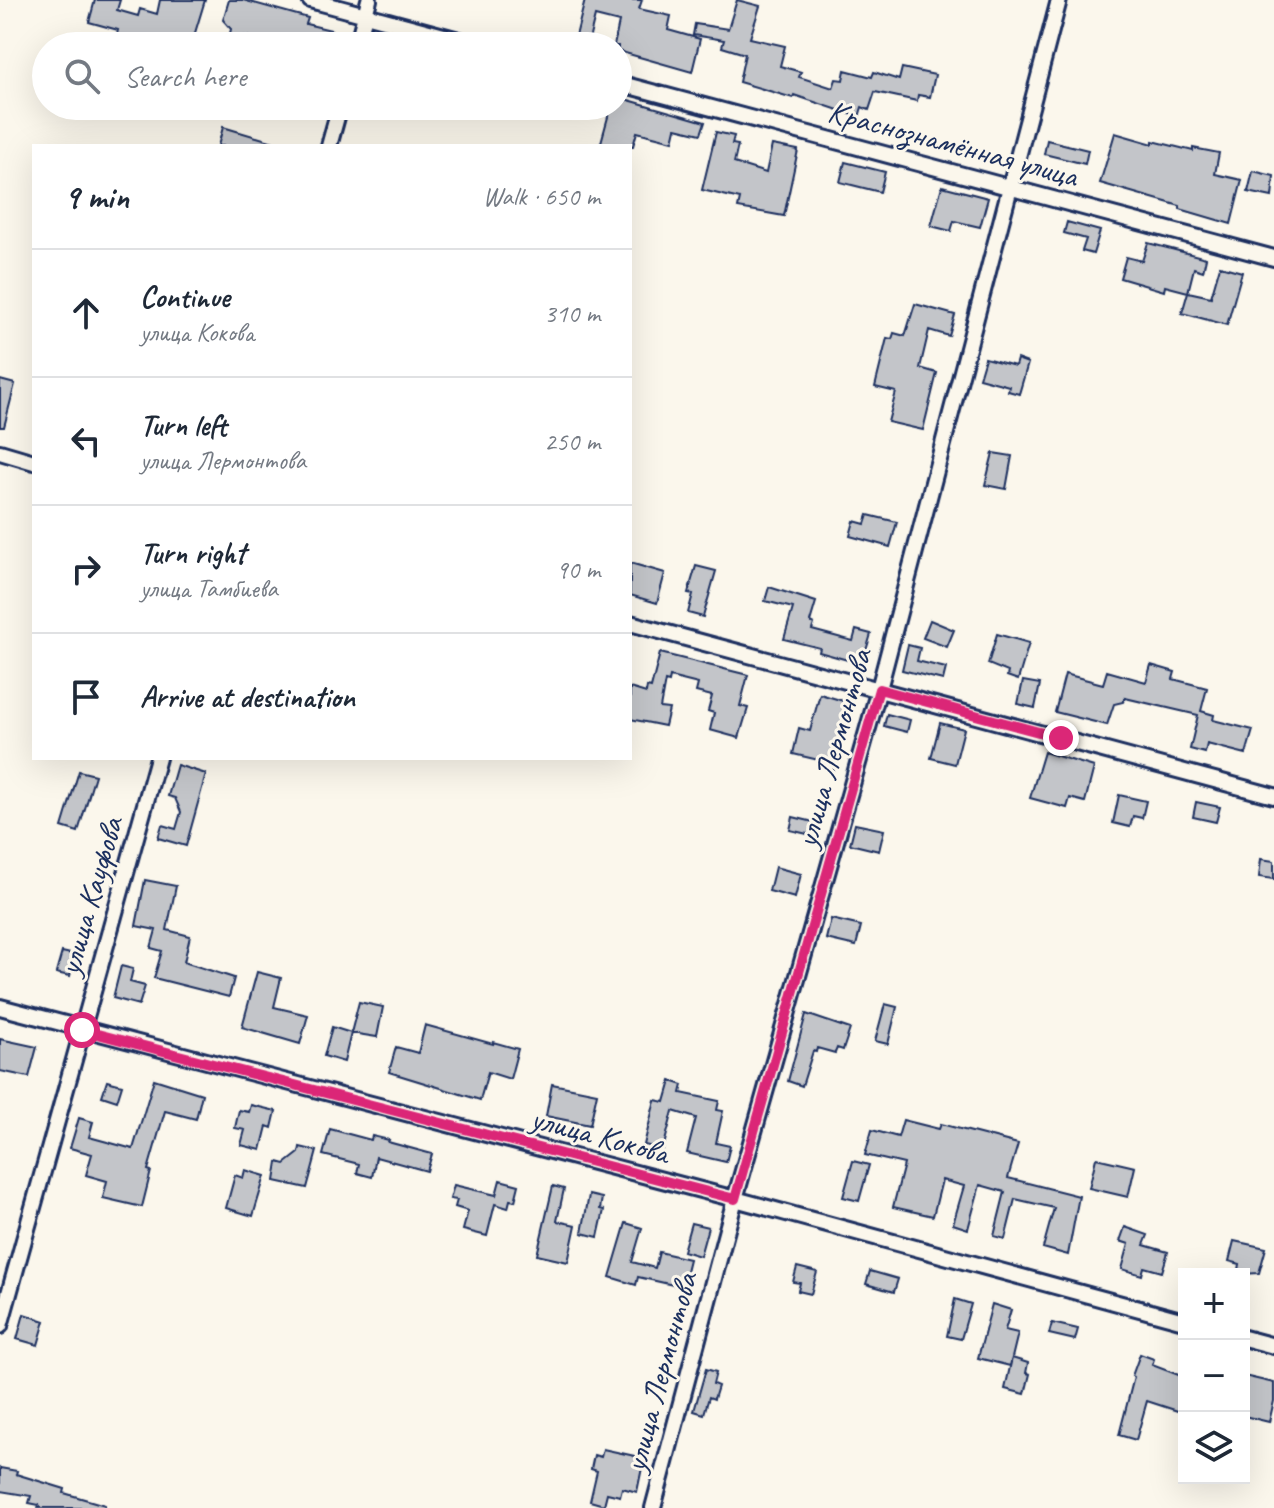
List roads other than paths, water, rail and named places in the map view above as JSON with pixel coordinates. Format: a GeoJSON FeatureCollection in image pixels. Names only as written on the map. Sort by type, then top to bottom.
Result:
{"type":"FeatureCollection","features":[{"type":"Feature","properties":{"kind":"street"},"geometry":{"type":"LineString","coordinates":[[310,0],[429,32]]}},
{"type":"Feature","properties":{"kind":"street"},"geometry":{"type":"LineString","coordinates":[[361,32],[369,0]]}},
{"type":"Feature","properties":{"kind":"street","name":"улица Лермонтова"},"geometry":{"type":"LineString","coordinates":[[653,1508],[735,1199],[879,689],[1059,0]]}},
{"type":"Feature","properties":{"kind":"street","name":"Краснознамённая улица"},"geometry":{"type":"LineString","coordinates":[[632,87],[1274,258]]}},
{"type":"Feature","properties":{"kind":"street"},"geometry":{"type":"LineString","coordinates":[[330,144],[336,120]]}},
{"type":"Feature","properties":{"kind":"street"},"geometry":{"type":"LineString","coordinates":[[0,452],[32,461]]}},
{"type":"Feature","properties":{"kind":"street"},"geometry":{"type":"LineString","coordinates":[[632,624],[1274,796]]}},
{"type":"Feature","properties":{"kind":"street","name":"улица Кауфова"},"geometry":{"type":"LineString","coordinates":[[0,1326],[157,760]]}},
{"type":"Feature","properties":{"kind":"street","name":"улица Кокова"},"geometry":{"type":"LineString","coordinates":[[0,1007],[735,1199],[1178,1319]]}},
{"type":"Feature","properties":{"kind":"street"},"geometry":{"type":"LineString","coordinates":[[1250,1340],[1274,1346]]}}]}
